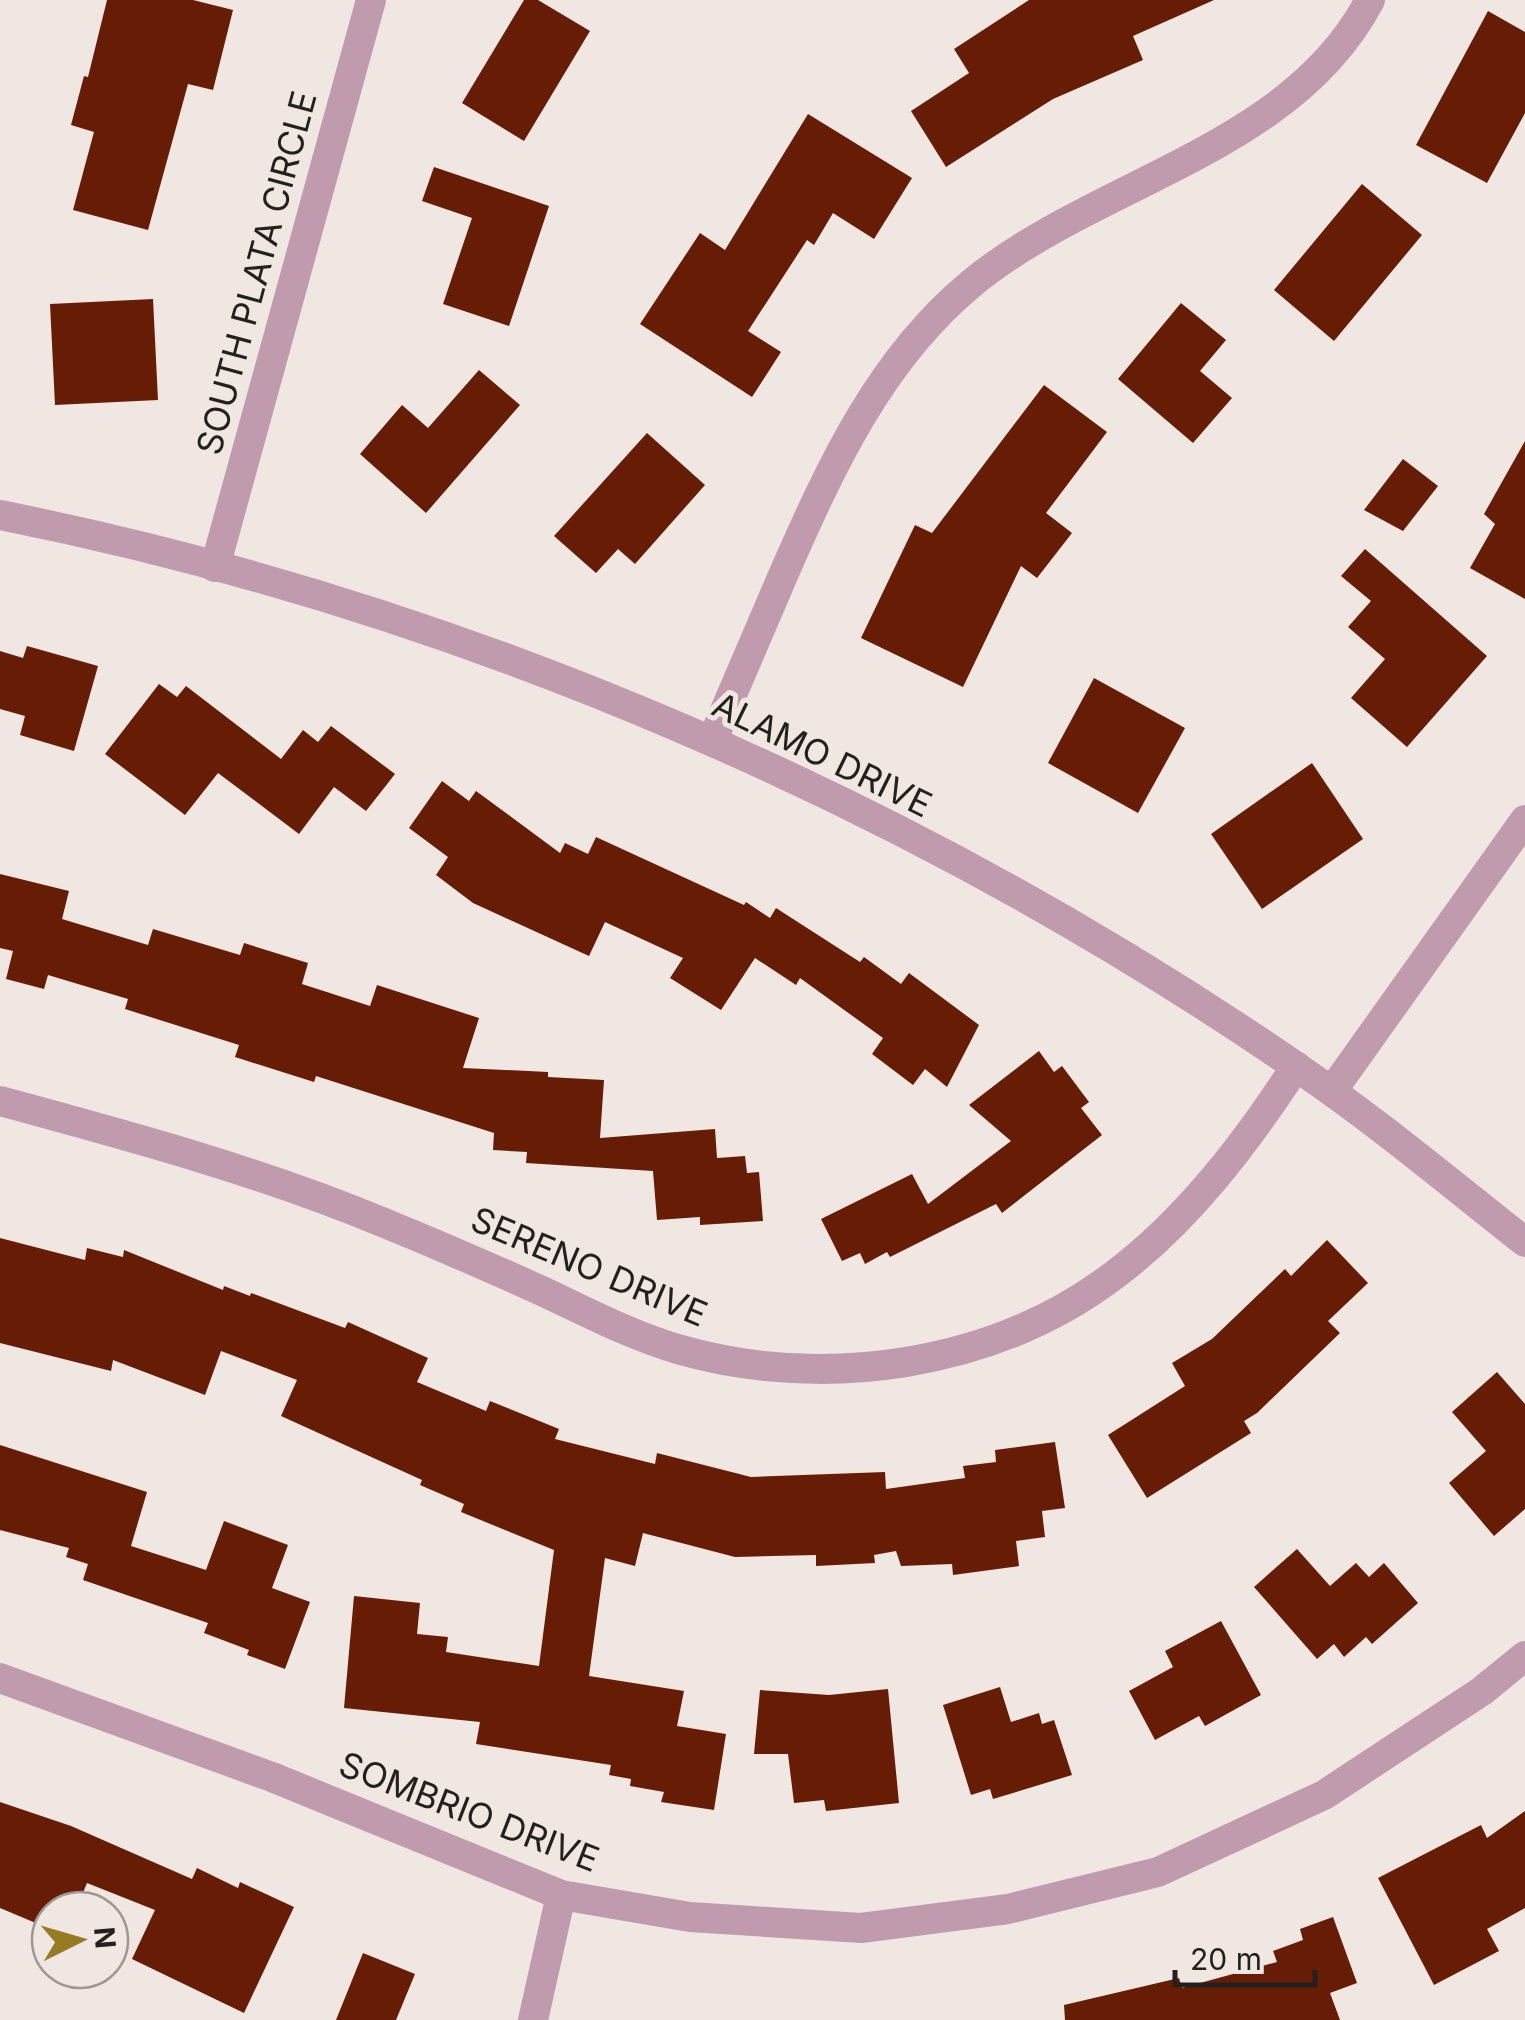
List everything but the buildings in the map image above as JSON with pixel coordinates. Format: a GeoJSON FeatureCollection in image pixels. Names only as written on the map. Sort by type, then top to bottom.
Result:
{"type":"FeatureCollection","features":[{"type":"Feature","properties":{"kind":"street","name":"SOUTH PLATA CIRCLE"},"geometry":{"type":"LineString","coordinates":[[215,567],[371,0]]}},
{"type":"Feature","properties":{"kind":"street"},"geometry":{"type":"LineString","coordinates":[[712,741],[834,461],[895,364],[932,320],[973,282],[1022,248],[1079,213],[1226,138],[1266,112],[1334,51],[1370,0]]}},
{"type":"Feature","properties":{"kind":"street","name":"ALAMO DRIVE"},"geometry":{"type":"LineString","coordinates":[[0,515],[215,567],[502,656],[712,741],[870,817],[1145,970],[1332,1091],[1525,1242]]}},
{"type":"Feature","properties":{"kind":"street"},"geometry":{"type":"LineString","coordinates":[[1332,1091],[1525,820]]}},
{"type":"Feature","properties":{"kind":"street","name":"SERENO DRIVE"},"geometry":{"type":"LineString","coordinates":[[0,1101],[126,1136],[310,1195],[457,1252],[624,1329],[676,1348],[735,1364],[791,1370],[850,1369],[908,1362],[969,1348],[1067,1306],[1112,1277],[1152,1244],[1228,1161],[1296,1066]]}},
{"type":"Feature","properties":{"kind":"street","name":"SOMBRIO DRIVE"},"geometry":{"type":"LineString","coordinates":[[0,1678],[272,1776],[561,1895],[690,1917],[861,1928],[1008,1909],[1158,1872],[1324,1795],[1482,1690],[1525,1656]]}},
{"type":"Feature","properties":{"kind":"street"},"geometry":{"type":"LineString","coordinates":[[533,2020],[561,1895]]}}]}
